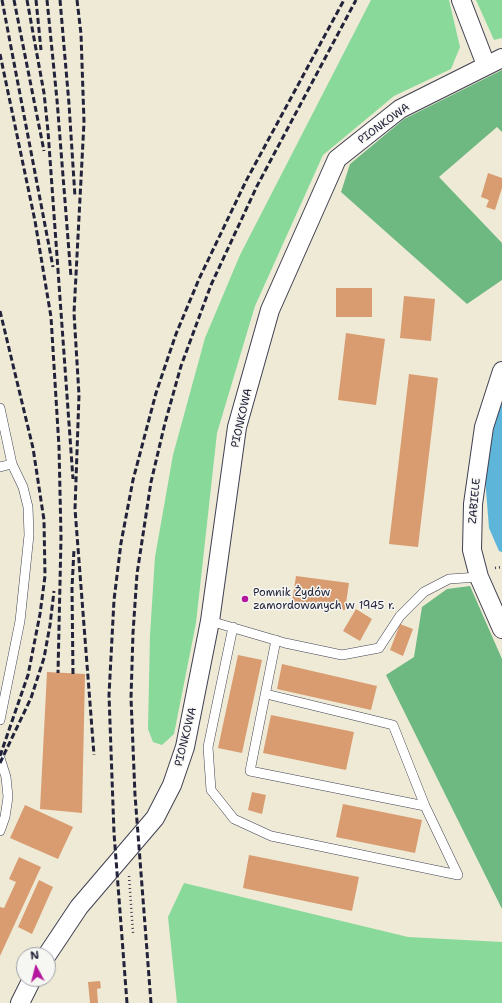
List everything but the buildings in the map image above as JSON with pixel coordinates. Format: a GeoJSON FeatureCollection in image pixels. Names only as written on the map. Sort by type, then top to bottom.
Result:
{"type":"FeatureCollection","features":[{"type":"Feature","properties":{"kind":"street"},"geometry":{"type":"LineString","coordinates":[[461,0],[494,61]]}},
{"type":"Feature","properties":{"kind":"street","name":"PIONKOWA"},"geometry":{"type":"LineString","coordinates":[[52,947],[79,907],[155,818],[172,785],[186,747],[210,621],[237,427],[270,310],[337,159],[400,109],[494,61]]}},
{"type":"Feature","properties":{"kind":"street","name":"ZABIELE"},"geometry":{"type":"LineString","coordinates":[[502,371],[484,428],[473,504],[472,550],[479,577],[502,629]]}},
{"type":"Feature","properties":{"kind":"street"},"geometry":{"type":"LineString","coordinates":[[20,1003],[28,987]]}},
{"type":"Feature","properties":{"kind":"lane"},"geometry":{"type":"LineString","coordinates":[[0,408],[12,464],[23,487],[28,507],[29,535],[20,621],[0,720]]}},
{"type":"Feature","properties":{"kind":"lane"},"geometry":{"type":"LineString","coordinates":[[0,467],[12,464]]}},
{"type":"Feature","properties":{"kind":"lane"},"geometry":{"type":"LineString","coordinates":[[210,621],[276,640],[342,655],[379,648],[400,616],[424,592],[449,579],[479,577]]}},
{"type":"Feature","properties":{"kind":"lane"},"geometry":{"type":"LineString","coordinates":[[233,628],[208,747],[211,790],[234,820],[271,836],[458,875],[425,806],[393,725],[266,694]]}},
{"type":"Feature","properties":{"kind":"lane"},"geometry":{"type":"LineString","coordinates":[[276,640],[250,771],[425,806]]}},
{"type":"Feature","properties":{"kind":"lane"},"geometry":{"type":"LineString","coordinates":[[0,758],[6,777],[8,797],[5,817],[0,831]]}},
{"type":"Feature","properties":{"kind":"path"},"geometry":{"type":"LineString","coordinates":[[127,849],[133,933]]}},
{"type":"Feature","properties":{"kind":"green space"},"geometry":{"type":"Polygon","coordinates":[[[371,0],[449,0],[460,47],[451,69],[394,96],[323,155],[255,306],[217,433],[196,623],[174,734],[162,745],[153,742],[148,729],[150,635],[155,557],[173,455],[205,338],[240,255],[371,0]]]}},
{"type":"Feature","properties":{"kind":"green space"},"geometry":{"type":"Polygon","coordinates":[[[476,0],[502,0],[502,38],[494,40],[476,0]]]}},
{"type":"Feature","properties":{"kind":"green space"},"geometry":{"type":"Polygon","coordinates":[[[502,70],[502,132],[497,127],[439,177],[502,243],[502,280],[467,304],[341,192],[350,164],[404,119],[502,70]]]}},
{"type":"Feature","properties":{"kind":"green space"},"geometry":{"type":"Polygon","coordinates":[[[470,586],[502,659],[502,909],[386,675],[414,657],[422,607],[447,589],[470,586]]]}},
{"type":"Feature","properties":{"kind":"green space"},"geometry":{"type":"Polygon","coordinates":[[[184,883],[408,937],[502,942],[502,1003],[177,1003],[168,917],[184,883]]]}},
{"type":"Feature","properties":{"kind":"water"},"geometry":{"type":"Polygon","coordinates":[[[502,395],[502,552],[499,551],[489,528],[485,477],[499,399],[502,395]]]}},
{"type":"Feature","properties":{"kind":"railway"},"geometry":{"type":"LineString","coordinates":[[2,0],[53,267]]}},
{"type":"Feature","properties":{"kind":"railway"},"geometry":{"type":"LineString","coordinates":[[14,0],[44,151]]}},
{"type":"Feature","properties":{"kind":"railway"},"geometry":{"type":"LineString","coordinates":[[27,0],[44,93],[48,131],[73,479]]}},
{"type":"Feature","properties":{"kind":"railway"},"geometry":{"type":"LineString","coordinates":[[36,0],[41,50]]}},
{"type":"Feature","properties":{"kind":"railway"},"geometry":{"type":"LineString","coordinates":[[47,0],[57,100],[71,277]]}},
{"type":"Feature","properties":{"kind":"railway"},"geometry":{"type":"LineString","coordinates":[[60,0],[75,197]]}},
{"type":"Feature","properties":{"kind":"railway"},"geometry":{"type":"LineString","coordinates":[[77,0],[81,34],[84,122],[74,313],[79,395],[75,509],[94,755]]}},
{"type":"Feature","properties":{"kind":"railway"},"geometry":{"type":"LineString","coordinates":[[127,1003],[114,833],[109,695],[114,600],[121,543],[133,480],[156,393],[176,334],[199,279],[246,181],[344,0]]}},
{"type":"Feature","properties":{"kind":"railway"},"geometry":{"type":"LineString","coordinates":[[151,1003],[135,795],[131,698],[137,574],[151,482],[165,423],[181,366],[211,285],[257,186],[356,0]]}},
{"type":"Feature","properties":{"kind":"railway"},"geometry":{"type":"LineString","coordinates":[[0,54],[35,221],[51,317],[59,447],[61,537],[58,673]]}},
{"type":"Feature","properties":{"kind":"railway"},"geometry":{"type":"LineString","coordinates":[[0,311],[33,448],[44,520],[45,576],[40,614],[28,675],[0,756]]}},
{"type":"Feature","properties":{"kind":"railway"},"geometry":{"type":"LineString","coordinates":[[73,674],[72,588],[74,549]]}},
{"type":"Feature","properties":{"kind":"railway"},"geometry":{"type":"LineString","coordinates":[[0,763],[31,698],[44,658],[54,591]]}},
{"type":"Feature","properties":{"kind":"place","name":"Pomnik Żydów zamordowanych w 1945 r."},"geometry":{"type":"Point","coordinates":[245,599]}}]}
